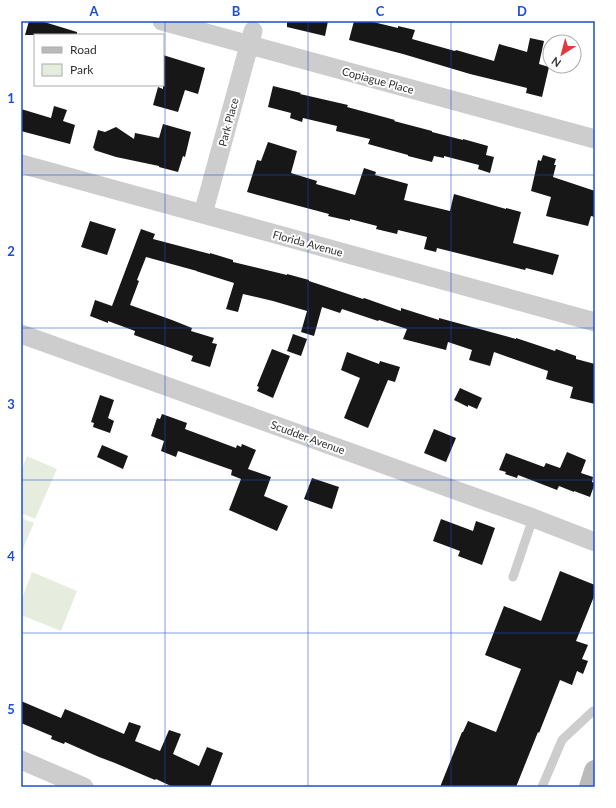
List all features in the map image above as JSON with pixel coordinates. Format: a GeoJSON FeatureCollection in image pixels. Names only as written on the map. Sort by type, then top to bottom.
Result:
{"type":"FeatureCollection","features":[{"type":"Feature","properties":{"kind":"main road"},"geometry":{"type":"LineString","coordinates":[[590,787],[595,771]]}},
{"type":"Feature","properties":{"kind":"street","name":"Copiague Place"},"geometry":{"type":"LineString","coordinates":[[162,21],[251,38],[595,139]]}},
{"type":"Feature","properties":{"kind":"street","name":"Park Place"},"geometry":{"type":"LineString","coordinates":[[203,214],[251,38]]}},
{"type":"Feature","properties":{"kind":"street","name":"Florida Avenue"},"geometry":{"type":"LineString","coordinates":[[21,164],[595,322]]}},
{"type":"Feature","properties":{"kind":"street","name":"Scudder Avenue"},"geometry":{"type":"LineString","coordinates":[[21,334],[533,518],[595,542]]}},
{"type":"Feature","properties":{"kind":"street"},"geometry":{"type":"LineString","coordinates":[[21,760],[84,787]]}},
{"type":"Feature","properties":{"kind":"lane"},"geometry":{"type":"LineString","coordinates":[[513,576],[533,518]]}},
{"type":"Feature","properties":{"kind":"lane"},"geometry":{"type":"LineString","coordinates":[[542,787],[562,740],[593,711],[595,711]]}},
{"type":"Feature","properties":{"kind":"green space"},"geometry":{"type":"Polygon","coordinates":[[[27,456],[57,469],[35,519],[21,513],[21,471],[27,456]]]}},
{"type":"Feature","properties":{"kind":"green space"},"geometry":{"type":"Polygon","coordinates":[[[21,518],[34,523],[21,553],[21,518]]]}},
{"type":"Feature","properties":{"kind":"green space"},"geometry":{"type":"Polygon","coordinates":[[[32,572],[77,591],[61,631],[21,615],[21,601],[32,572]]]}},
{"type":"Feature","properties":{"kind":"building"},"geometry":{"type":"Polygon","coordinates":[[[29,21],[41,21],[77,32],[77,34],[25,35],[29,21]]]}},
{"type":"Feature","properties":{"kind":"building"},"geometry":{"type":"Polygon","coordinates":[[[287,21],[328,21],[325,36],[287,27],[287,21]]]}},
{"type":"Feature","properties":{"kind":"building"},"geometry":{"type":"Polygon","coordinates":[[[354,21],[369,21],[398,28],[398,26],[415,30],[412,39],[494,61],[499,44],[527,52],[530,38],[542,41],[542,50],[539,64],[542,65],[542,74],[547,74],[542,97],[526,93],[527,88],[470,74],[349,40],[354,21]]]}},
{"type":"Feature","properties":{"kind":"building"},"geometry":{"type":"Polygon","coordinates":[[[164,55],[205,68],[198,94],[185,90],[178,112],[153,105],[158,87],[163,89],[164,55]]]}},
{"type":"Feature","properties":{"kind":"building"},"geometry":{"type":"Polygon","coordinates":[[[273,86],[348,105],[347,107],[395,120],[394,121],[488,146],[486,155],[494,157],[490,173],[478,169],[479,165],[444,156],[444,158],[434,156],[432,162],[408,156],[368,144],[370,139],[336,131],[337,126],[303,118],[302,122],[290,118],[291,113],[268,107],[273,86]]]}},
{"type":"Feature","properties":{"kind":"building"},"geometry":{"type":"Polygon","coordinates":[[[54,106],[67,110],[63,121],[75,125],[70,144],[21,131],[21,109],[51,118],[54,106]]]}},
{"type":"Feature","properties":{"kind":"building"},"geometry":{"type":"Polygon","coordinates":[[[163,124],[191,132],[185,157],[183,156],[178,172],[159,166],[116,157],[94,150],[95,149],[93,148],[98,130],[105,132],[116,127],[134,139],[135,133],[159,138],[163,124]]]}},
{"type":"Feature","properties":{"kind":"building"},"geometry":{"type":"Polygon","coordinates":[[[268,142],[297,151],[291,173],[317,181],[316,184],[355,195],[364,168],[376,172],[375,175],[408,184],[404,200],[450,211],[454,194],[521,212],[513,243],[559,255],[553,275],[526,268],[525,270],[437,248],[436,252],[424,249],[427,237],[398,230],[397,234],[376,229],[377,226],[350,219],[350,221],[328,216],[329,214],[247,192],[257,160],[261,161],[268,142]]]}},
{"type":"Feature","properties":{"kind":"building"},"geometry":{"type":"Polygon","coordinates":[[[543,155],[556,159],[553,177],[595,191],[595,217],[591,216],[588,226],[546,216],[551,197],[531,191],[538,160],[541,161],[543,155]]]}},
{"type":"Feature","properties":{"kind":"building"},"geometry":{"type":"Polygon","coordinates":[[[90,221],[116,229],[107,255],[81,247],[90,221]]]}},
{"type":"Feature","properties":{"kind":"building"},"geometry":{"type":"Polygon","coordinates":[[[141,229],[155,234],[153,239],[210,253],[233,260],[233,262],[309,280],[401,311],[401,308],[439,320],[439,318],[516,338],[555,351],[556,349],[576,356],[576,359],[595,364],[595,404],[570,398],[573,387],[546,379],[548,371],[494,352],[490,366],[469,360],[472,350],[448,342],[446,350],[403,339],[407,329],[342,309],[340,313],[322,307],[314,336],[301,332],[307,311],[243,294],[238,312],[226,309],[234,283],[146,257],[137,280],[139,281],[130,305],[192,328],[191,331],[214,338],[212,343],[217,344],[210,367],[191,361],[193,356],[134,335],[135,331],[90,316],[95,300],[112,306],[141,229]]]}},
{"type":"Feature","properties":{"kind":"building"},"geometry":{"type":"Polygon","coordinates":[[[293,334],[307,339],[301,356],[287,351],[293,334]]]}},
{"type":"Feature","properties":{"kind":"building"},"geometry":{"type":"Polygon","coordinates":[[[272,349],[290,356],[273,398],[257,391],[259,387],[257,386],[272,349]]]}},
{"type":"Feature","properties":{"kind":"building"},"geometry":{"type":"Polygon","coordinates":[[[347,352],[379,364],[380,361],[400,367],[395,382],[388,380],[368,428],[344,418],[360,378],[341,370],[347,352]]]}},
{"type":"Feature","properties":{"kind":"building"},"geometry":{"type":"Polygon","coordinates":[[[460,388],[482,398],[477,409],[468,405],[468,407],[454,400],[460,388]]]}},
{"type":"Feature","properties":{"kind":"building"},"geometry":{"type":"Polygon","coordinates":[[[100,395],[114,400],[108,418],[114,421],[110,433],[93,427],[94,423],[91,422],[100,395]]]}},
{"type":"Feature","properties":{"kind":"building"},"geometry":{"type":"Polygon","coordinates":[[[162,414],[187,423],[185,429],[236,448],[237,445],[241,447],[242,444],[256,450],[248,469],[271,477],[264,496],[288,506],[277,531],[229,510],[241,479],[231,475],[232,470],[178,451],[176,457],[161,451],[164,441],[151,436],[157,418],[160,419],[162,414]]]}},
{"type":"Feature","properties":{"kind":"building"},"geometry":{"type":"Polygon","coordinates":[[[434,429],[456,438],[446,462],[424,453],[434,429]]]}},
{"type":"Feature","properties":{"kind":"building"},"geometry":{"type":"Polygon","coordinates":[[[102,445],[128,456],[123,469],[97,457],[102,445]]]}},
{"type":"Feature","properties":{"kind":"building"},"geometry":{"type":"Polygon","coordinates":[[[567,452],[586,460],[581,473],[593,477],[592,482],[595,483],[590,497],[559,486],[557,490],[518,475],[517,478],[505,474],[506,472],[499,470],[506,453],[544,467],[546,463],[560,468],[567,452]]]}},
{"type":"Feature","properties":{"kind":"building"},"geometry":{"type":"Polygon","coordinates":[[[312,478],[339,487],[332,509],[304,499],[312,478]]]}},
{"type":"Feature","properties":{"kind":"building"},"geometry":{"type":"Polygon","coordinates":[[[441,519],[473,531],[476,521],[495,528],[482,565],[458,556],[460,551],[433,541],[441,519]]]}},
{"type":"Feature","properties":{"kind":"building"},"geometry":{"type":"Polygon","coordinates":[[[560,571],[595,585],[595,594],[576,641],[588,645],[582,659],[588,661],[583,674],[577,671],[572,685],[560,680],[516,787],[440,787],[462,732],[468,721],[496,732],[521,669],[485,655],[504,606],[541,621],[560,571]]]}},
{"type":"Feature","properties":{"kind":"building"},"geometry":{"type":"Polygon","coordinates":[[[21,701],[61,718],[65,709],[124,734],[129,722],[141,726],[135,741],[160,751],[169,730],[181,734],[173,754],[199,766],[207,747],[223,753],[210,787],[173,787],[65,742],[64,744],[51,739],[52,736],[21,723],[21,701]]]}}]}
